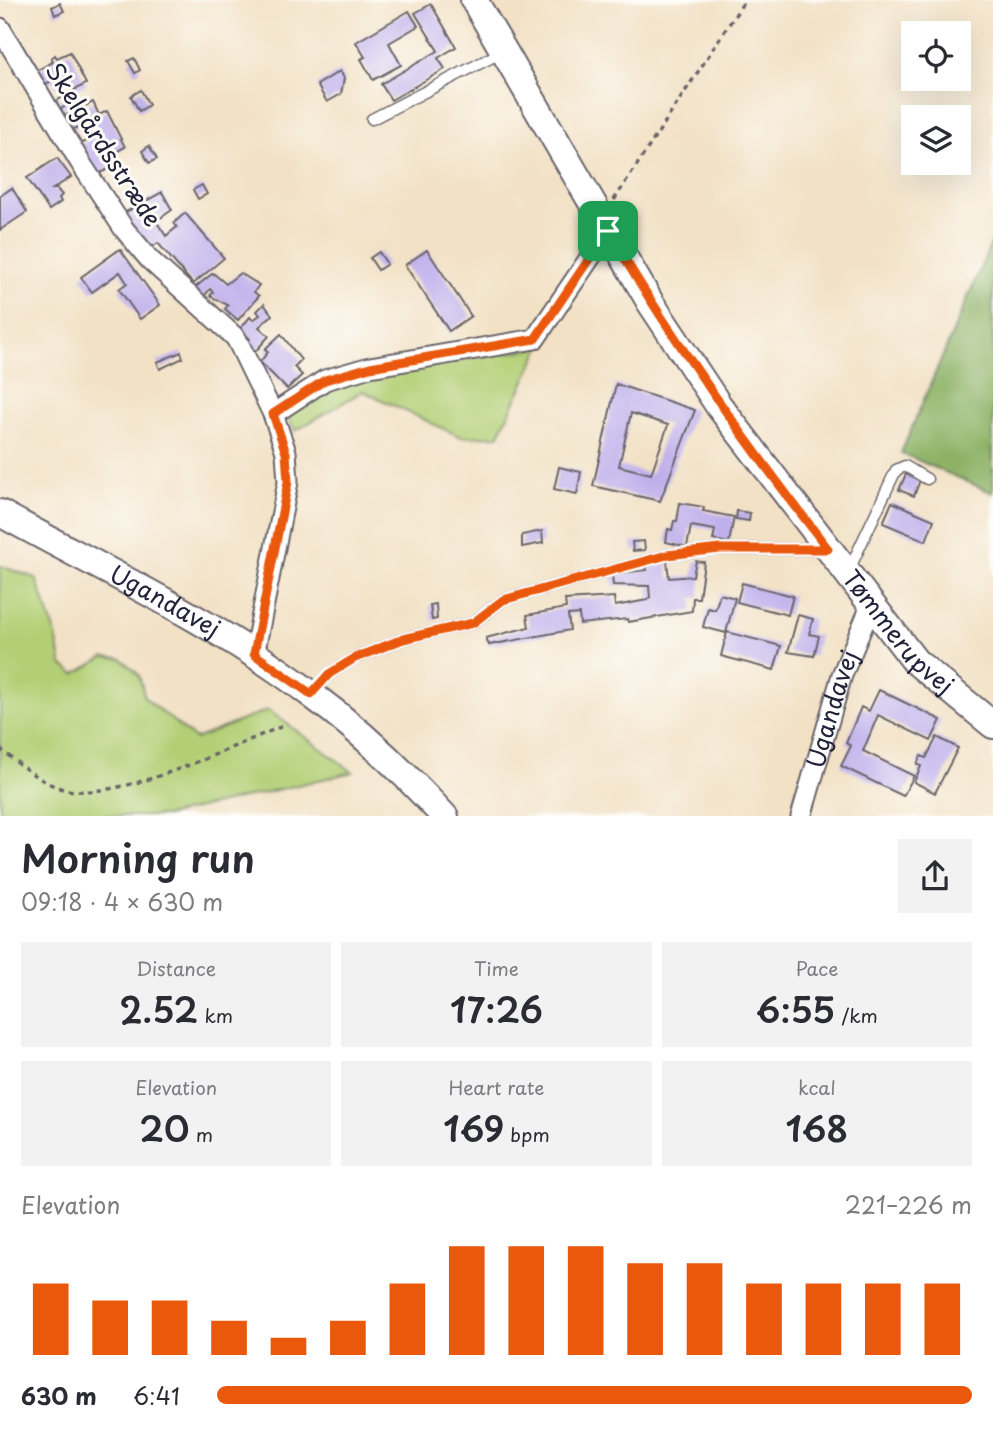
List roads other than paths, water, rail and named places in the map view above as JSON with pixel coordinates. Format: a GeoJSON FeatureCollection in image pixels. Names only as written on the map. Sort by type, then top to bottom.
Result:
{"type":"FeatureCollection","features":[{"type":"Feature","properties":{"kind":"street","name":"Tømmerupvej"},"geometry":{"type":"LineString","coordinates":[[474,0],[650,302],[719,406],[915,660],[993,725]]}},
{"type":"Feature","properties":{"kind":"street","name":"Skelgårdsstræde"},"geometry":{"type":"LineString","coordinates":[[0,28],[80,162],[124,229],[150,260],[236,338],[273,414],[286,453],[288,482],[254,654]]}},
{"type":"Feature","properties":{"kind":"street"},"geometry":{"type":"LineString","coordinates":[[273,414],[325,380],[347,373],[535,339],[605,225]]}},
{"type":"Feature","properties":{"kind":"street","name":"Ugandavej"},"geometry":{"type":"LineString","coordinates":[[0,513],[254,654],[311,694],[369,740],[444,816]]}},
{"type":"Feature","properties":{"kind":"street","name":"Ugandavej"},"geometry":{"type":"LineString","coordinates":[[801,816],[842,675],[871,606]]}},
{"type":"Feature","properties":{"kind":"lane"},"geometry":{"type":"LineString","coordinates":[[372,119],[503,51]]}},
{"type":"Feature","properties":{"kind":"lane"},"geometry":{"type":"LineString","coordinates":[[847,575],[896,470],[905,466],[927,479]]}},
{"type":"Feature","properties":{"kind":"lane"},"geometry":{"type":"LineString","coordinates":[[311,694],[329,674],[355,658],[403,639],[473,623],[503,600],[667,555],[720,549],[828,549]]}}]}
